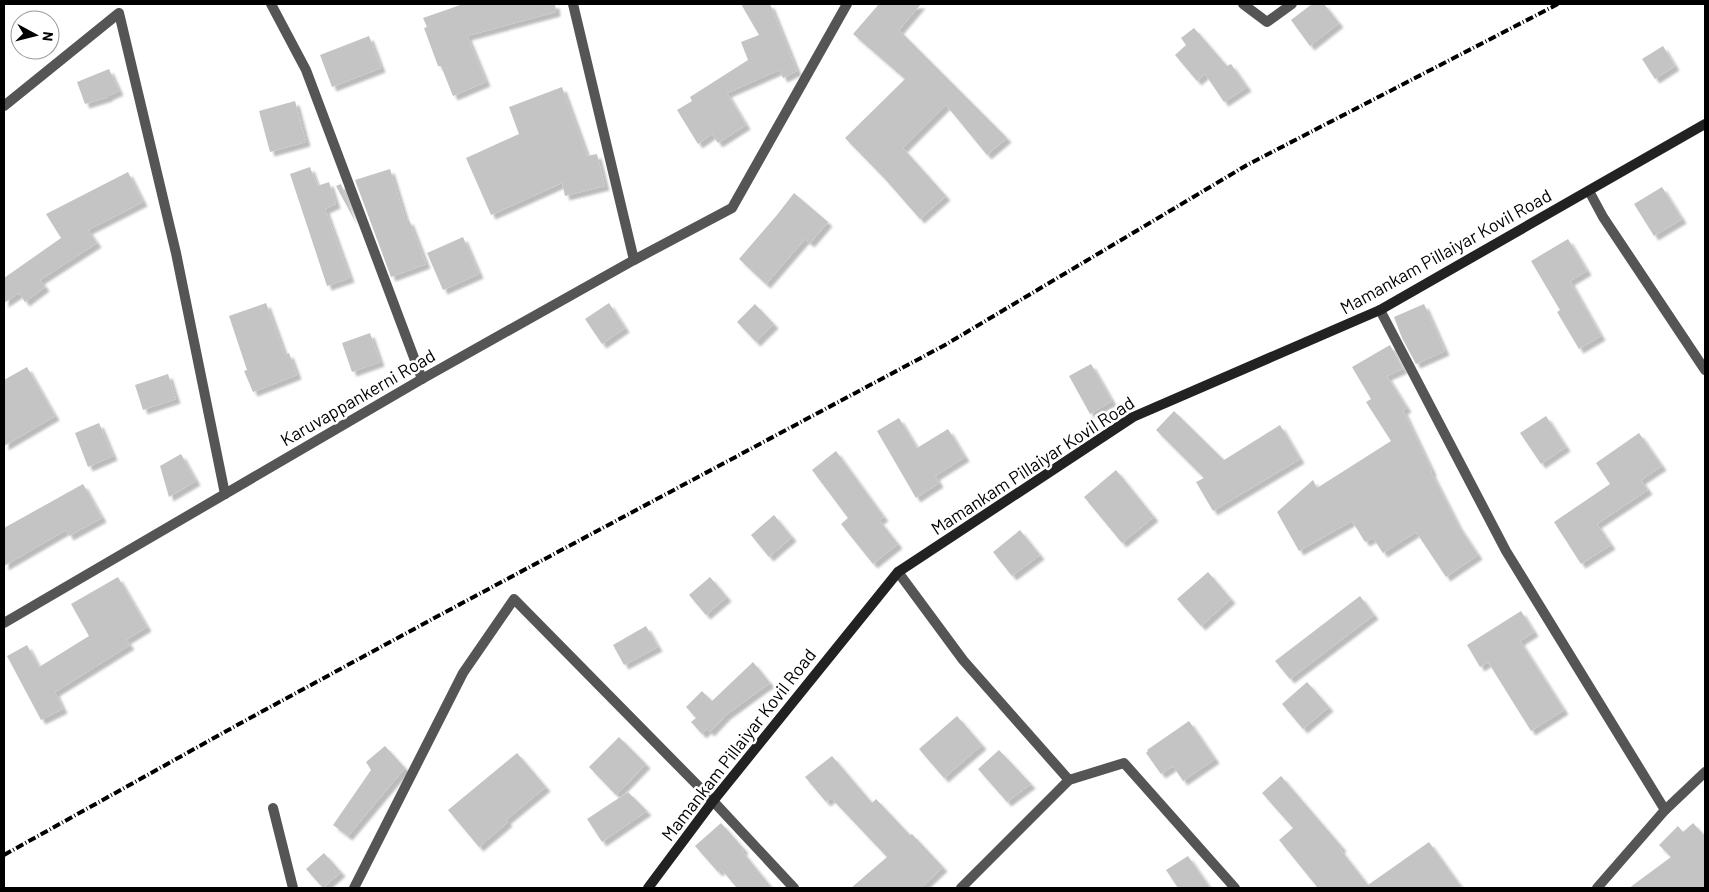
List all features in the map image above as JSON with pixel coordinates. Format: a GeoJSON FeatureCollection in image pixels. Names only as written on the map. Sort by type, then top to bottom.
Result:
{"type":"FeatureCollection","features":[{"type":"Feature","properties":{"kind":"main road","name":"Mamankam Pillaiyar Kovil Road"},"geometry":{"type":"LineString","coordinates":[[648,888],[713,801],[898,572],[1133,417],[1380,310],[1705,124]]}},
{"type":"Feature","properties":{"kind":"street"},"geometry":{"type":"LineString","coordinates":[[271,4],[306,70],[422,379]]}},
{"type":"Feature","properties":{"kind":"street"},"geometry":{"type":"LineString","coordinates":[[573,4],[634,260]]}},
{"type":"Feature","properties":{"kind":"street","name":"Karuvappankerni Road"},"geometry":{"type":"LineString","coordinates":[[4,623],[422,379],[634,260],[732,208],[847,4]]}},
{"type":"Feature","properties":{"kind":"street"},"geometry":{"type":"LineString","coordinates":[[1243,4],[1267,22],[1292,4]]}},
{"type":"Feature","properties":{"kind":"street"},"geometry":{"type":"LineString","coordinates":[[4,106],[119,13],[176,253],[225,494]]}},
{"type":"Feature","properties":{"kind":"street"},"geometry":{"type":"LineString","coordinates":[[1589,192],[1603,217],[1705,370]]}},
{"type":"Feature","properties":{"kind":"street"},"geometry":{"type":"LineString","coordinates":[[1380,310],[1506,551],[1664,810]]}},
{"type":"Feature","properties":{"kind":"street"},"geometry":{"type":"LineString","coordinates":[[898,572],[963,660],[1068,780]]}},
{"type":"Feature","properties":{"kind":"street"},"geometry":{"type":"LineString","coordinates":[[354,888],[463,673],[514,599],[713,801],[794,888]]}},
{"type":"Feature","properties":{"kind":"street"},"geometry":{"type":"LineString","coordinates":[[962,888],[1068,780],[1124,763],[1235,888]]}},
{"type":"Feature","properties":{"kind":"street"},"geometry":{"type":"LineString","coordinates":[[1597,888],[1664,810],[1705,772]]}},
{"type":"Feature","properties":{"kind":"street"},"geometry":{"type":"LineString","coordinates":[[273,808],[292,888]]}},
{"type":"Feature","properties":{"kind":"building"},"geometry":{"type":"Polygon","coordinates":[[[463,4],[555,4],[556,12],[467,36],[486,82],[453,96],[441,66],[438,66],[424,28],[427,27],[423,18],[463,4]]]}},
{"type":"Feature","properties":{"kind":"building"},"geometry":{"type":"Polygon","coordinates":[[[741,4],[770,4],[797,71],[783,78],[779,70],[727,93],[746,125],[718,143],[712,134],[698,144],[677,110],[692,101],[690,97],[748,60],[741,42],[759,35],[741,4]]]}},
{"type":"Feature","properties":{"kind":"building"},"geometry":{"type":"Polygon","coordinates":[[[879,4],[921,4],[899,30],[1007,138],[987,155],[946,105],[903,148],[946,196],[920,219],[845,138],[905,79],[853,34],[879,4]]]}},
{"type":"Feature","properties":{"kind":"building"},"geometry":{"type":"Polygon","coordinates":[[[1312,4],[1324,4],[1339,23],[1310,46],[1291,20],[1312,4]]]}},
{"type":"Feature","properties":{"kind":"building"},"geometry":{"type":"Polygon","coordinates":[[[1194,28],[1227,66],[1231,64],[1247,87],[1224,102],[1205,74],[1197,81],[1175,55],[1186,45],[1181,38],[1194,28]]]}},
{"type":"Feature","properties":{"kind":"building"},"geometry":{"type":"Polygon","coordinates":[[[369,36],[381,68],[332,87],[320,55],[369,36]]]}},
{"type":"Feature","properties":{"kind":"building"},"geometry":{"type":"Polygon","coordinates":[[[1663,46],[1675,66],[1655,79],[1642,59],[1663,46]]]}},
{"type":"Feature","properties":{"kind":"building"},"geometry":{"type":"Polygon","coordinates":[[[109,69],[119,91],[108,97],[85,104],[77,82],[109,69]]]}},
{"type":"Feature","properties":{"kind":"building"},"geometry":{"type":"Polygon","coordinates":[[[562,87],[587,156],[597,154],[605,186],[565,196],[562,183],[491,215],[466,158],[519,134],[509,107],[562,87]]]}},
{"type":"Feature","properties":{"kind":"building"},"geometry":{"type":"Polygon","coordinates":[[[295,101],[306,142],[270,152],[259,111],[295,101]]]}},
{"type":"Feature","properties":{"kind":"building"},"geometry":{"type":"Polygon","coordinates":[[[310,167],[317,186],[329,182],[336,204],[325,209],[350,278],[327,286],[290,174],[310,167]]]}},
{"type":"Feature","properties":{"kind":"building"},"geometry":{"type":"Polygon","coordinates":[[[390,169],[406,221],[409,220],[426,264],[391,277],[355,180],[390,169]]]}},
{"type":"Feature","properties":{"kind":"building"},"geometry":{"type":"Polygon","coordinates":[[[128,172],[143,202],[88,230],[97,243],[40,280],[45,287],[25,302],[19,293],[4,303],[4,278],[61,238],[46,214],[128,172]]]}},
{"type":"Feature","properties":{"kind":"building"},"geometry":{"type":"Polygon","coordinates":[[[341,184],[356,223],[336,186],[341,184]]]}},
{"type":"Feature","properties":{"kind":"building"},"geometry":{"type":"Polygon","coordinates":[[[1662,187],[1682,219],[1654,236],[1634,204],[1662,187]]]}},
{"type":"Feature","properties":{"kind":"building"},"geometry":{"type":"Polygon","coordinates":[[[794,193],[828,222],[810,243],[805,239],[766,284],[739,259],[794,193]]]}},
{"type":"Feature","properties":{"kind":"building"},"geometry":{"type":"Polygon","coordinates":[[[463,237],[479,274],[443,290],[427,253],[463,237]]]}},
{"type":"Feature","properties":{"kind":"building"},"geometry":{"type":"Polygon","coordinates":[[[1568,239],[1587,271],[1570,281],[1601,336],[1579,349],[1557,312],[1560,310],[1531,261],[1568,239]]]}},
{"type":"Feature","properties":{"kind":"building"},"geometry":{"type":"Polygon","coordinates":[[[266,303],[285,355],[289,353],[297,375],[253,392],[244,371],[247,370],[229,316],[266,303]]]}},
{"type":"Feature","properties":{"kind":"building"},"geometry":{"type":"Polygon","coordinates":[[[609,303],[625,328],[602,344],[585,319],[609,303]]]}},
{"type":"Feature","properties":{"kind":"building"},"geometry":{"type":"Polygon","coordinates":[[[755,304],[774,324],[756,342],[737,322],[755,304]]]}},
{"type":"Feature","properties":{"kind":"building"},"geometry":{"type":"Polygon","coordinates":[[[1424,304],[1445,351],[1416,364],[1402,338],[1394,317],[1424,304]]]}},
{"type":"Feature","properties":{"kind":"building"},"geometry":{"type":"Polygon","coordinates":[[[370,333],[380,362],[352,372],[342,343],[370,333]]]}},
{"type":"Feature","properties":{"kind":"building"},"geometry":{"type":"Polygon","coordinates":[[[1390,345],[1403,369],[1387,376],[1407,408],[1403,410],[1431,472],[1458,525],[1478,555],[1446,577],[1416,532],[1383,553],[1373,538],[1365,542],[1352,521],[1299,551],[1277,512],[1313,480],[1317,488],[1391,441],[1366,402],[1371,399],[1352,367],[1390,345]]]}},
{"type":"Feature","properties":{"kind":"building"},"geometry":{"type":"Polygon","coordinates":[[[1091,364],[1112,401],[1090,414],[1069,376],[1091,364]]]}},
{"type":"Feature","properties":{"kind":"building"},"geometry":{"type":"Polygon","coordinates":[[[27,367],[55,416],[4,446],[4,380],[27,367]]]}},
{"type":"Feature","properties":{"kind":"building"},"geometry":{"type":"Polygon","coordinates":[[[168,374],[176,399],[143,410],[135,385],[168,374]]]}},
{"type":"Feature","properties":{"kind":"building"},"geometry":{"type":"Polygon","coordinates":[[[1174,411],[1224,460],[1280,425],[1300,459],[1213,511],[1196,482],[1204,478],[1156,430],[1174,411]]]}},
{"type":"Feature","properties":{"kind":"building"},"geometry":{"type":"Polygon","coordinates":[[[1546,416],[1566,447],[1541,464],[1520,433],[1546,416]]]}},
{"type":"Feature","properties":{"kind":"building"},"geometry":{"type":"Polygon","coordinates":[[[899,418],[917,448],[948,429],[965,457],[935,476],[939,483],[916,498],[877,431],[899,418]]]}},
{"type":"Feature","properties":{"kind":"building"},"geometry":{"type":"Polygon","coordinates":[[[99,423],[113,456],[88,467],[75,433],[99,423]]]}},
{"type":"Feature","properties":{"kind":"building"},"geometry":{"type":"Polygon","coordinates":[[[1639,433],[1662,466],[1641,480],[1648,490],[1597,524],[1611,545],[1581,564],[1554,522],[1610,484],[1596,463],[1639,433]]]}},
{"type":"Feature","properties":{"kind":"building"},"geometry":{"type":"Polygon","coordinates":[[[836,451],[884,517],[879,520],[898,544],[873,564],[841,524],[848,518],[812,470],[836,451]]]}},
{"type":"Feature","properties":{"kind":"building"},"geometry":{"type":"Polygon","coordinates":[[[181,454],[196,481],[169,497],[160,466],[181,454]]]}},
{"type":"Feature","properties":{"kind":"building"},"geometry":{"type":"Polygon","coordinates":[[[1116,470],[1154,517],[1122,543],[1084,497],[1116,470]]]}},
{"type":"Feature","properties":{"kind":"building"},"geometry":{"type":"Polygon","coordinates":[[[83,484],[102,518],[69,536],[66,530],[4,566],[4,528],[83,484]]]}},
{"type":"Feature","properties":{"kind":"building"},"geometry":{"type":"Polygon","coordinates":[[[774,515],[792,537],[769,557],[751,535],[774,515]]]}},
{"type":"Feature","properties":{"kind":"building"},"geometry":{"type":"Polygon","coordinates":[[[1020,530],[1040,555],[1012,576],[993,552],[1020,530]]]}},
{"type":"Feature","properties":{"kind":"building"},"geometry":{"type":"Polygon","coordinates":[[[1208,572],[1231,599],[1201,626],[1177,599],[1208,572]]]}},
{"type":"Feature","properties":{"kind":"building"},"geometry":{"type":"Polygon","coordinates":[[[118,577],[147,627],[126,640],[130,645],[55,692],[63,709],[41,720],[7,656],[27,645],[39,667],[89,636],[71,604],[118,577]]]}},
{"type":"Feature","properties":{"kind":"building"},"geometry":{"type":"Polygon","coordinates":[[[710,577],[727,597],[706,615],[689,595],[710,577]]]}},
{"type":"Feature","properties":{"kind":"building"},"geometry":{"type":"Polygon","coordinates":[[[1360,596],[1374,615],[1290,679],[1275,661],[1360,596]]]}},
{"type":"Feature","properties":{"kind":"building"},"geometry":{"type":"Polygon","coordinates":[[[1521,611],[1534,632],[1520,641],[1564,710],[1531,731],[1488,662],[1480,667],[1467,645],[1521,611]]]}},
{"type":"Feature","properties":{"kind":"building"},"geometry":{"type":"Polygon","coordinates":[[[646,626],[658,647],[624,665],[613,645],[646,626]]]}},
{"type":"Feature","properties":{"kind":"building"},"geometry":{"type":"Polygon","coordinates":[[[753,662],[770,683],[726,715],[710,732],[707,729],[702,734],[691,722],[696,718],[686,707],[702,691],[712,701],[753,662]]]}},
{"type":"Feature","properties":{"kind":"building"},"geometry":{"type":"Polygon","coordinates":[[[1307,682],[1329,707],[1303,729],[1282,704],[1307,682]]]}},
{"type":"Feature","properties":{"kind":"building"},"geometry":{"type":"Polygon","coordinates":[[[957,716],[982,745],[944,778],[919,749],[957,716]]]}},
{"type":"Feature","properties":{"kind":"building"},"geometry":{"type":"Polygon","coordinates":[[[1189,721],[1215,759],[1183,781],[1173,766],[1161,774],[1146,753],[1147,750],[1189,721]]]}},
{"type":"Feature","properties":{"kind":"building"},"geometry":{"type":"Polygon","coordinates":[[[619,737],[646,764],[616,795],[589,767],[619,737]]]}},
{"type":"Feature","properties":{"kind":"building"},"geometry":{"type":"Polygon","coordinates":[[[385,746],[405,768],[348,836],[333,825],[371,770],[366,762],[385,746]]]}},
{"type":"Feature","properties":{"kind":"building"},"geometry":{"type":"Polygon","coordinates":[[[999,750],[1031,784],[1007,802],[978,769],[999,750]]]}},
{"type":"Feature","properties":{"kind":"building"},"geometry":{"type":"Polygon","coordinates":[[[517,753],[546,787],[506,820],[508,822],[479,847],[448,810],[517,753]]]}},
{"type":"Feature","properties":{"kind":"building"},"geometry":{"type":"Polygon","coordinates":[[[832,756],[872,803],[876,799],[943,867],[921,888],[851,888],[887,857],[831,798],[826,802],[805,777],[832,756]]]}},
{"type":"Feature","properties":{"kind":"building"},"geometry":{"type":"Polygon","coordinates":[[[1281,776],[1342,847],[1340,849],[1368,885],[1429,842],[1462,888],[1318,888],[1279,840],[1293,828],[1262,793],[1281,776]]]}},
{"type":"Feature","properties":{"kind":"building"},"geometry":{"type":"Polygon","coordinates":[[[628,792],[647,811],[602,842],[587,819],[628,792]]]}},
{"type":"Feature","properties":{"kind":"building"},"geometry":{"type":"Polygon","coordinates":[[[721,823],[744,849],[742,851],[772,888],[737,888],[721,869],[718,872],[695,846],[721,823]]]}},
{"type":"Feature","properties":{"kind":"building"},"geometry":{"type":"Polygon","coordinates":[[[1693,823],[1705,836],[1705,888],[1629,888],[1671,857],[1659,845],[1678,826],[1683,832],[1693,823]]]}},
{"type":"Feature","properties":{"kind":"building"},"geometry":{"type":"Polygon","coordinates":[[[324,853],[341,872],[323,888],[306,869],[324,853]]]}},
{"type":"Feature","properties":{"kind":"building"},"geometry":{"type":"Polygon","coordinates":[[[1188,856],[1210,888],[1178,888],[1166,870],[1188,856]]]}},
{"type":"Feature","properties":{"kind":"railway"},"geometry":{"type":"LineString","coordinates":[[4,855],[438,616],[945,345],[1247,165],[1558,4]]}}]}
